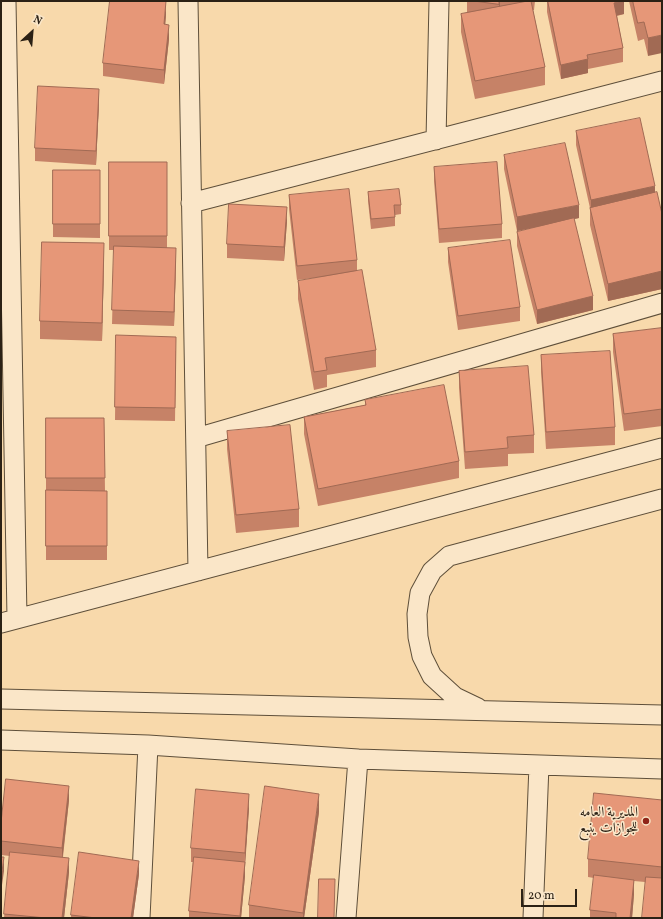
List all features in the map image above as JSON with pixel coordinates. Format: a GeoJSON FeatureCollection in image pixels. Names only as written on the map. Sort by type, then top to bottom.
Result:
{"type":"FeatureCollection","features":[{"type":"Feature","properties":{"kind":"street"},"geometry":{"type":"LineString","coordinates":[[6,1],[9,620],[662,448]]}},
{"type":"Feature","properties":{"kind":"street"},"geometry":{"type":"LineString","coordinates":[[188,1],[198,571]]}},
{"type":"Feature","properties":{"kind":"street"},"geometry":{"type":"LineString","coordinates":[[436,140],[439,1]]}},
{"type":"Feature","properties":{"kind":"street"},"geometry":{"type":"LineString","coordinates":[[191,203],[662,81]]}},
{"type":"Feature","properties":{"kind":"street"},"geometry":{"type":"LineString","coordinates":[[196,438],[662,303]]}},
{"type":"Feature","properties":{"kind":"street"},"geometry":{"type":"LineString","coordinates":[[485,711],[455,697],[432,676],[422,656],[418,637],[417,614],[420,593],[432,571],[449,556],[662,499]]}},
{"type":"Feature","properties":{"kind":"street"},"geometry":{"type":"LineString","coordinates":[[1,699],[662,715]]}},
{"type":"Feature","properties":{"kind":"street"},"geometry":{"type":"LineString","coordinates":[[1,740],[148,745],[358,759],[662,769]]}},
{"type":"Feature","properties":{"kind":"street"},"geometry":{"type":"LineString","coordinates":[[140,918],[148,745]]}},
{"type":"Feature","properties":{"kind":"street"},"geometry":{"type":"LineString","coordinates":[[346,918],[358,759]]}},
{"type":"Feature","properties":{"kind":"street"},"geometry":{"type":"LineString","coordinates":[[533,918],[539,765]]}},
{"type":"Feature","properties":{"kind":"building"},"geometry":{"type":"Polygon","coordinates":[[[110,1],[166,1],[164,24],[169,25],[164,70],[103,63],[110,1]]]}},
{"type":"Feature","properties":{"kind":"building"},"geometry":{"type":"Polygon","coordinates":[[[474,1],[499,1],[499,4],[474,1]]]}},
{"type":"Feature","properties":{"kind":"building"},"geometry":{"type":"Polygon","coordinates":[[[531,1],[545,67],[475,81],[461,14],[531,1]]]}},
{"type":"Feature","properties":{"kind":"building"},"geometry":{"type":"Polygon","coordinates":[[[548,1],[622,1],[614,3],[623,48],[587,55],[588,59],[561,65],[548,1]]]}},
{"type":"Feature","properties":{"kind":"building"},"geometry":{"type":"Polygon","coordinates":[[[633,1],[662,1],[662,35],[648,38],[644,22],[638,23],[633,1]]]}},
{"type":"Feature","properties":{"kind":"building"},"geometry":{"type":"Polygon","coordinates":[[[38,86],[99,89],[96,151],[35,148],[38,86]]]}},
{"type":"Feature","properties":{"kind":"building"},"geometry":{"type":"Polygon","coordinates":[[[640,118],[655,186],[591,200],[576,131],[640,118]]]}},
{"type":"Feature","properties":{"kind":"building"},"geometry":{"type":"Polygon","coordinates":[[[565,143],[579,205],[517,217],[504,155],[565,143]]]}},
{"type":"Feature","properties":{"kind":"building"},"geometry":{"type":"Polygon","coordinates":[[[109,162],[167,162],[167,236],[109,236],[109,162]]]}},
{"type":"Feature","properties":{"kind":"building"},"geometry":{"type":"Polygon","coordinates":[[[497,162],[502,224],[439,229],[434,167],[497,162]]]}},
{"type":"Feature","properties":{"kind":"building"},"geometry":{"type":"Polygon","coordinates":[[[53,170],[100,170],[100,224],[53,224],[53,170]]]}},
{"type":"Feature","properties":{"kind":"building"},"geometry":{"type":"Polygon","coordinates":[[[349,189],[357,260],[297,266],[289,195],[349,189]]]}},
{"type":"Feature","properties":{"kind":"building"},"geometry":{"type":"Polygon","coordinates":[[[399,189],[401,205],[394,205],[395,217],[371,219],[368,192],[399,189]]]}},
{"type":"Feature","properties":{"kind":"building"},"geometry":{"type":"Polygon","coordinates":[[[657,192],[662,214],[662,271],[608,284],[590,208],[657,192]]]}},
{"type":"Feature","properties":{"kind":"building"},"geometry":{"type":"Polygon","coordinates":[[[229,204],[287,207],[284,247],[227,244],[229,204]]]}},
{"type":"Feature","properties":{"kind":"building"},"geometry":{"type":"Polygon","coordinates":[[[574,218],[593,296],[537,310],[517,232],[574,218]]]}},
{"type":"Feature","properties":{"kind":"building"},"geometry":{"type":"Polygon","coordinates":[[[510,240],[520,307],[458,316],[448,248],[510,240]]]}},
{"type":"Feature","properties":{"kind":"building"},"geometry":{"type":"Polygon","coordinates":[[[42,242],[104,243],[102,323],[40,321],[42,242]]]}},
{"type":"Feature","properties":{"kind":"building"},"geometry":{"type":"Polygon","coordinates":[[[114,246],[176,248],[174,312],[112,310],[114,246]]]}},
{"type":"Feature","properties":{"kind":"building"},"geometry":{"type":"Polygon","coordinates":[[[362,270],[376,350],[325,358],[327,370],[314,372],[298,281],[362,270]]]}},
{"type":"Feature","properties":{"kind":"building"},"geometry":{"type":"Polygon","coordinates":[[[662,328],[662,409],[624,414],[613,334],[662,328]]]}},
{"type":"Feature","properties":{"kind":"building"},"geometry":{"type":"Polygon","coordinates":[[[116,335],[176,337],[175,408],[115,407],[116,335]]]}},
{"type":"Feature","properties":{"kind":"building"},"geometry":{"type":"Polygon","coordinates":[[[610,351],[615,427],[546,432],[541,355],[610,351]]]}},
{"type":"Feature","properties":{"kind":"building"},"geometry":{"type":"Polygon","coordinates":[[[528,366],[534,435],[507,437],[508,448],[465,452],[459,371],[528,366]]]}},
{"type":"Feature","properties":{"kind":"building"},"geometry":{"type":"Polygon","coordinates":[[[444,385],[459,461],[318,489],[304,417],[366,405],[365,400],[444,385]]]}},
{"type":"Feature","properties":{"kind":"building"},"geometry":{"type":"Polygon","coordinates":[[[46,418],[104,418],[105,478],[46,478],[46,418]]]}},
{"type":"Feature","properties":{"kind":"building"},"geometry":{"type":"Polygon","coordinates":[[[290,425],[299,509],[236,515],[227,431],[290,425]]]}},
{"type":"Feature","properties":{"kind":"building"},"geometry":{"type":"Polygon","coordinates":[[[46,490],[107,491],[107,546],[46,546],[46,490]]]}},
{"type":"Feature","properties":{"kind":"building"},"geometry":{"type":"Polygon","coordinates":[[[6,779],[69,786],[62,848],[1,841],[1,823],[6,779]]]}},
{"type":"Feature","properties":{"kind":"building"},"geometry":{"type":"Polygon","coordinates":[[[265,786],[319,794],[303,913],[249,905],[265,786]]]}},
{"type":"Feature","properties":{"kind":"building"},"geometry":{"type":"Polygon","coordinates":[[[196,789],[249,794],[245,853],[191,848],[196,789]]]}},
{"type":"Feature","properties":{"kind":"building"},"geometry":{"type":"Polygon","coordinates":[[[594,793],[662,800],[662,867],[588,859],[594,793]]]}},
{"type":"Feature","properties":{"kind":"building"},"geometry":{"type":"Polygon","coordinates":[[[10,852],[69,858],[62,918],[4,914],[10,852]]]}},
{"type":"Feature","properties":{"kind":"building"},"geometry":{"type":"Polygon","coordinates":[[[79,852],[139,861],[131,918],[96,918],[71,915],[79,852]]]}},
{"type":"Feature","properties":{"kind":"building"},"geometry":{"type":"Polygon","coordinates":[[[1,857],[4,857],[1,879],[1,857]]]}},
{"type":"Feature","properties":{"kind":"building"},"geometry":{"type":"Polygon","coordinates":[[[194,857],[245,862],[240,916],[189,911],[194,857]]]}},
{"type":"Feature","properties":{"kind":"building"},"geometry":{"type":"Polygon","coordinates":[[[594,875],[634,880],[630,918],[616,918],[616,913],[590,910],[594,875]]]}},
{"type":"Feature","properties":{"kind":"building"},"geometry":{"type":"Polygon","coordinates":[[[646,877],[662,878],[662,918],[642,918],[646,877]]]}},
{"type":"Feature","properties":{"kind":"building"},"geometry":{"type":"Polygon","coordinates":[[[319,879],[335,879],[334,918],[318,918],[319,879]]]}},
{"type":"Feature","properties":{"kind":"place","name":"المديرية العامه للجوازات ينبع"},"geometry":{"type":"Point","coordinates":[646,821]}}]}
